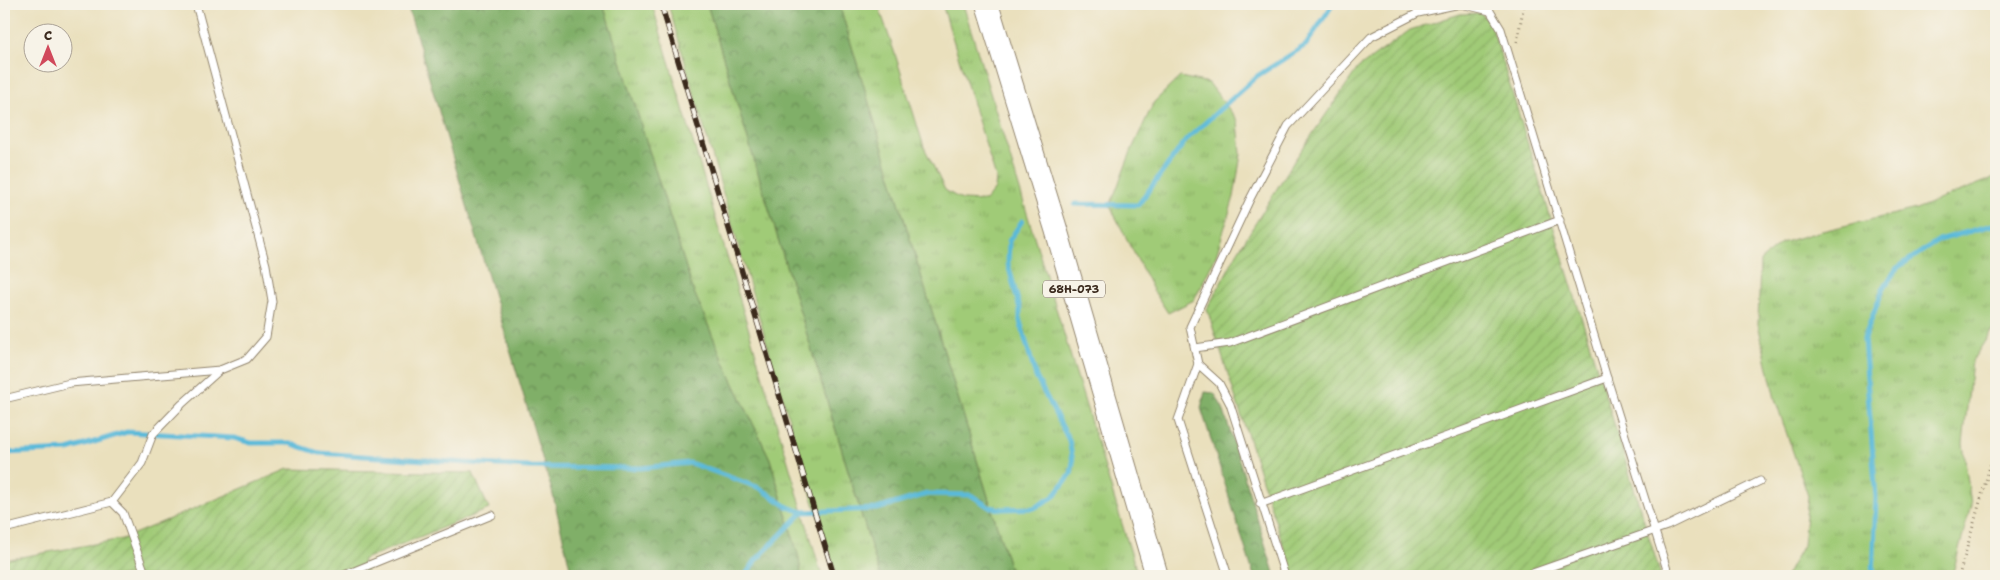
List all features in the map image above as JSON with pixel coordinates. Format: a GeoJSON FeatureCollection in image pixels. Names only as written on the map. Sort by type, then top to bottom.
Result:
{"type":"FeatureCollection","features":[{"type":"Feature","properties":{"kind":"main road","name":"68Н-073"},"geometry":{"type":"LineString","coordinates":[[987,4],[1056,229],[1157,576]]}},
{"type":"Feature","properties":{"kind":"lane"},"geometry":{"type":"LineString","coordinates":[[4,398],[70,383],[220,370],[247,359],[266,337],[272,301],[266,265],[196,4]]}},
{"type":"Feature","properties":{"kind":"lane"},"geometry":{"type":"LineString","coordinates":[[1228,576],[1178,420],[1198,364],[1190,327],[1250,199],[1288,126],[1371,37],[1418,12],[1460,4],[1490,11],[1501,29],[1669,576]]}},
{"type":"Feature","properties":{"kind":"lane"},"geometry":{"type":"LineString","coordinates":[[1194,348],[1230,343],[1560,220]]}},
{"type":"Feature","properties":{"kind":"lane"},"geometry":{"type":"LineString","coordinates":[[1198,364],[1219,383],[1230,404],[1284,576]]}},
{"type":"Feature","properties":{"kind":"lane"},"geometry":{"type":"LineString","coordinates":[[4,529],[112,502],[142,463],[153,434],[182,404],[220,370]]}},
{"type":"Feature","properties":{"kind":"lane"},"geometry":{"type":"LineString","coordinates":[[1260,504],[1607,378]]}},
{"type":"Feature","properties":{"kind":"lane"},"geometry":{"type":"LineString","coordinates":[[1524,576],[1656,530],[1760,481]]}},
{"type":"Feature","properties":{"kind":"lane"},"geometry":{"type":"LineString","coordinates":[[112,502],[123,513],[146,576]]}},
{"type":"Feature","properties":{"kind":"lane"},"geometry":{"type":"LineString","coordinates":[[342,576],[492,515]]}},
{"type":"Feature","properties":{"kind":"path"},"geometry":{"type":"LineString","coordinates":[[1513,68],[1524,4]]}},
{"type":"Feature","properties":{"kind":"path"},"geometry":{"type":"LineString","coordinates":[[1958,576],[1996,446]]}},
{"type":"Feature","properties":{"kind":"green space"},"geometry":{"type":"Polygon","coordinates":[[[407,4],[603,4],[693,290],[725,365],[770,459],[799,558],[801,576],[572,576],[552,491],[407,4]]]}},
{"type":"Feature","properties":{"kind":"green space"},"geometry":{"type":"Polygon","coordinates":[[[603,4],[652,4],[822,576],[801,576],[799,558],[770,459],[725,365],[693,290],[603,4]]]}},
{"type":"Feature","properties":{"kind":"green space"},"geometry":{"type":"Polygon","coordinates":[[[668,4],[707,4],[880,576],[837,576],[806,478],[668,4]]]}},
{"type":"Feature","properties":{"kind":"green space"},"geometry":{"type":"Polygon","coordinates":[[[707,4],[839,4],[1012,576],[880,576],[707,4]]]}},
{"type":"Feature","properties":{"kind":"green space"},"geometry":{"type":"Polygon","coordinates":[[[839,4],[878,4],[924,147],[945,190],[962,200],[985,201],[995,189],[996,178],[942,4],[963,4],[1138,576],[1012,576],[839,4]]]}},
{"type":"Feature","properties":{"kind":"green space"},"geometry":{"type":"Polygon","coordinates":[[[1481,13],[1491,24],[1661,576],[1293,576],[1207,309],[1237,253],[1294,161],[1358,68],[1410,30],[1460,14],[1481,13]]]}},
{"type":"Feature","properties":{"kind":"green space"},"geometry":{"type":"Polygon","coordinates":[[[1180,77],[1209,83],[1238,121],[1241,154],[1234,197],[1216,256],[1194,300],[1168,313],[1153,290],[1110,206],[1132,149],[1154,102],[1180,77]]]}},
{"type":"Feature","properties":{"kind":"green space"},"geometry":{"type":"Polygon","coordinates":[[[1996,176],[1996,324],[1972,361],[1963,444],[1971,505],[1952,576],[1786,576],[1803,545],[1808,496],[1775,399],[1758,324],[1760,261],[1781,243],[1818,232],[1916,209],[1996,176]]]}},
{"type":"Feature","properties":{"kind":"green space"},"geometry":{"type":"Polygon","coordinates":[[[1205,392],[1214,393],[1223,408],[1275,576],[1254,576],[1201,408],[1205,392]]]}},
{"type":"Feature","properties":{"kind":"green space"},"geometry":{"type":"Polygon","coordinates":[[[288,469],[473,473],[489,509],[362,560],[368,576],[4,576],[4,560],[122,539],[288,469]]]}},
{"type":"Feature","properties":{"kind":"waterway"},"geometry":{"type":"LineString","coordinates":[[1075,204],[1138,205],[1187,139],[1257,76],[1306,45],[1333,4]]}},
{"type":"Feature","properties":{"kind":"waterway"},"geometry":{"type":"LineString","coordinates":[[4,453],[68,450],[127,432],[234,438],[251,443],[289,443],[319,453],[528,467],[641,468],[690,463],[760,488],[788,507],[803,512],[877,509],[927,494],[971,495],[989,507],[1001,509],[1034,508],[1053,497],[1071,474],[1073,462],[1069,440],[1036,377],[1020,321],[1020,309],[1008,264],[1009,241],[1022,221]]}},
{"type":"Feature","properties":{"kind":"waterway"},"geometry":{"type":"LineString","coordinates":[[1873,576],[1876,498],[1864,338],[1883,289],[1897,268],[1939,240],[1996,224]]}},
{"type":"Feature","properties":{"kind":"waterway"},"geometry":{"type":"LineString","coordinates":[[745,576],[756,560],[803,512]]}},
{"type":"Feature","properties":{"kind":"railway"},"geometry":{"type":"LineString","coordinates":[[661,4],[834,576]]}}]}
